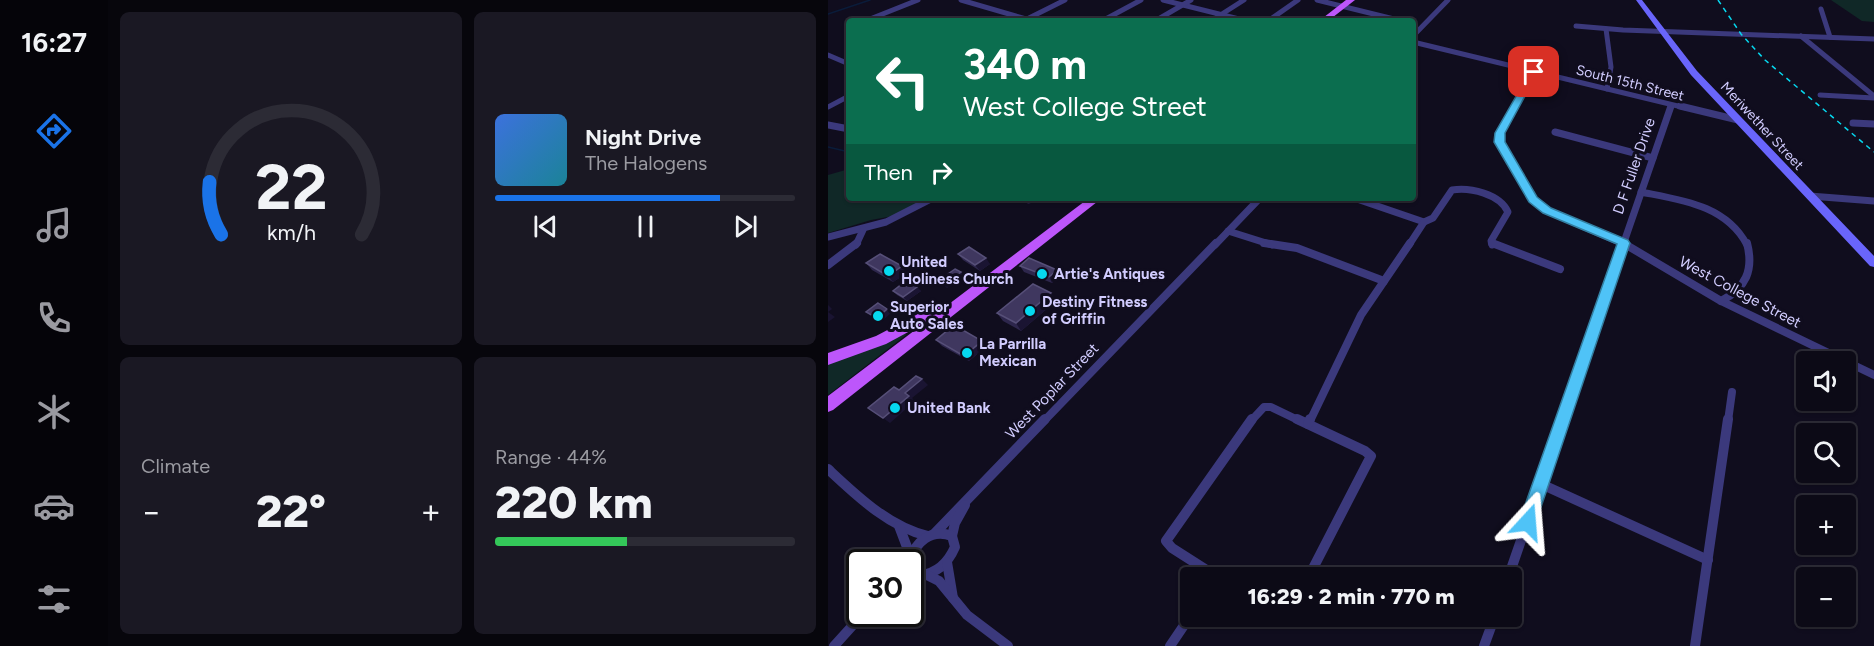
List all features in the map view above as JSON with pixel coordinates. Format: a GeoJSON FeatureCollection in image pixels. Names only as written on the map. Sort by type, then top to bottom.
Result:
{"type":"FeatureCollection","features":[{"type":"Feature","properties":{"kind":"main road"},"geometry":{"type":"LineString","coordinates":[[1327,18],[1351,0]]}},
{"type":"Feature","properties":{"kind":"main road"},"geometry":{"type":"LineString","coordinates":[[828,405],[1092,201]]}},
{"type":"Feature","properties":{"kind":"main road"},"geometry":{"type":"LineString","coordinates":[[828,359],[895,333],[982,286]]}},
{"type":"Feature","properties":{"kind":"street"},"geometry":{"type":"LineString","coordinates":[[874,18],[918,0]]}},
{"type":"Feature","properties":{"kind":"street"},"geometry":{"type":"LineString","coordinates":[[961,0],[1019,18]]}},
{"type":"Feature","properties":{"kind":"street"},"geometry":{"type":"LineString","coordinates":[[1029,18],[1065,0]]}},
{"type":"Feature","properties":{"kind":"street"},"geometry":{"type":"LineString","coordinates":[[1108,18],[1141,0]]}},
{"type":"Feature","properties":{"kind":"street"},"geometry":{"type":"LineString","coordinates":[[1163,0],[1234,18]]}},
{"type":"Feature","properties":{"kind":"street"},"geometry":{"type":"LineString","coordinates":[[1160,18],[1191,0]]}},
{"type":"Feature","properties":{"kind":"street"},"geometry":{"type":"LineString","coordinates":[[1216,18],[1244,0]]}},
{"type":"Feature","properties":{"kind":"street"},"geometry":{"type":"LineString","coordinates":[[1272,18],[1298,0]]}},
{"type":"Feature","properties":{"kind":"street"},"geometry":{"type":"LineString","coordinates":[[1317,0],[1389,18]]}},
{"type":"Feature","properties":{"kind":"street"},"geometry":{"type":"LineString","coordinates":[[1416,32],[1448,0]]}},
{"type":"Feature","properties":{"kind":"street","name":"Meriwether Street"},"geometry":{"type":"LineString","coordinates":[[1639,0],[1694,73],[1874,263]]}},
{"type":"Feature","properties":{"kind":"street"},"geometry":{"type":"LineString","coordinates":[[1821,9],[1830,37]]}},
{"type":"Feature","properties":{"kind":"street"},"geometry":{"type":"LineString","coordinates":[[1416,25],[1421,26]]}},
{"type":"Feature","properties":{"kind":"street"},"geometry":{"type":"LineString","coordinates":[[1576,26],[1874,39]]}},
{"type":"Feature","properties":{"kind":"street"},"geometry":{"type":"LineString","coordinates":[[1606,29],[1612,65],[1607,89]]}},
{"type":"Feature","properties":{"kind":"street"},"geometry":{"type":"LineString","coordinates":[[1801,36],[1874,97]]}},
{"type":"Feature","properties":{"kind":"street","name":"South 15th Street"},"geometry":{"type":"LineString","coordinates":[[1416,43],[1738,120]]}},
{"type":"Feature","properties":{"kind":"street"},"geometry":{"type":"LineString","coordinates":[[829,57],[846,63]]}},
{"type":"Feature","properties":{"kind":"street","name":"West College Street"},"geometry":{"type":"LineString","coordinates":[[1534,72],[1500,133],[1500,142],[1533,200],[1547,211],[1624,243],[1721,301],[1874,375]]}},
{"type":"Feature","properties":{"kind":"street"},"geometry":{"type":"LineString","coordinates":[[1820,95],[1874,97]]}},
{"type":"Feature","properties":{"kind":"street"},"geometry":{"type":"LineString","coordinates":[[828,107],[846,98]]}},
{"type":"Feature","properties":{"kind":"street","name":"D F Fuller Drive"},"geometry":{"type":"LineString","coordinates":[[1512,567],[1671,105]]}},
{"type":"Feature","properties":{"kind":"street"},"geometry":{"type":"LineString","coordinates":[[1853,123],[1874,124]]}},
{"type":"Feature","properties":{"kind":"street"},"geometry":{"type":"LineString","coordinates":[[828,125],[846,128]]}},
{"type":"Feature","properties":{"kind":"street"},"geometry":{"type":"LineString","coordinates":[[1556,132],[1653,158]]}},
{"type":"Feature","properties":{"kind":"street"},"geometry":{"type":"LineString","coordinates":[[1308,424],[1361,315],[1424,222],[1433,218],[1452,190],[1456,189],[1502,201],[1507,206],[1508,212],[1491,242],[1492,245],[1560,269]]}},
{"type":"Feature","properties":{"kind":"street"},"geometry":{"type":"LineString","coordinates":[[1641,192],[1701,206],[1719,213],[1735,225],[1746,239],[1750,256],[1750,271],[1744,285],[1732,296],[1721,301]]}},
{"type":"Feature","properties":{"kind":"street"},"geometry":{"type":"LineString","coordinates":[[1810,196],[1874,201]]}},
{"type":"Feature","properties":{"kind":"street"},"geometry":{"type":"LineString","coordinates":[[828,237],[863,230],[904,214],[928,201]]}},
{"type":"Feature","properties":{"kind":"street","name":"West Poplar Street"},"geometry":{"type":"LineString","coordinates":[[932,535],[958,508],[967,502],[1257,201]]}},
{"type":"Feature","properties":{"kind":"street"},"geometry":{"type":"LineString","coordinates":[[1363,201],[1424,222]]}},
{"type":"Feature","properties":{"kind":"street"},"geometry":{"type":"LineString","coordinates":[[828,265],[852,249],[863,237],[863,230]]}},
{"type":"Feature","properties":{"kind":"street"},"geometry":{"type":"LineString","coordinates":[[1228,231],[1267,244],[1297,248],[1384,281]]}},
{"type":"Feature","properties":{"kind":"street"},"geometry":{"type":"LineString","coordinates":[[1695,646],[1732,392]]}},
{"type":"Feature","properties":{"kind":"street"},"geometry":{"type":"LineString","coordinates":[[1201,567],[1172,548],[1166,541],[1257,412],[1264,407],[1270,407],[1308,424],[1371,456],[1314,567]]}},
{"type":"Feature","properties":{"kind":"street"},"geometry":{"type":"LineString","coordinates":[[828,469],[847,488],[899,525],[918,535],[947,533],[952,536],[955,548],[947,562],[927,575]]}},
{"type":"Feature","properties":{"kind":"street"},"geometry":{"type":"LineString","coordinates":[[1540,484],[1708,560]]}},
{"type":"Feature","properties":{"kind":"street","name":"West Poplar Street"},"geometry":{"type":"LineString","coordinates":[[952,536],[955,523],[967,502]]}},
{"type":"Feature","properties":{"kind":"street"},"geometry":{"type":"LineString","coordinates":[[899,525],[906,549]]}},
{"type":"Feature","properties":{"kind":"street"},"geometry":{"type":"LineString","coordinates":[[916,549],[918,543],[932,535]]}},
{"type":"Feature","properties":{"kind":"street"},"geometry":{"type":"LineString","coordinates":[[947,562],[953,598]]}},
{"type":"Feature","properties":{"kind":"street"},"geometry":{"type":"LineString","coordinates":[[924,573],[939,581],[967,615],[1008,646]]}},
{"type":"Feature","properties":{"kind":"street"},"geometry":{"type":"LineString","coordinates":[[834,646],[851,627]]}},
{"type":"Feature","properties":{"kind":"street"},"geometry":{"type":"LineString","coordinates":[[1170,646],[1183,627]]}},
{"type":"Feature","properties":{"kind":"street"},"geometry":{"type":"LineString","coordinates":[[1485,646],[1491,627]]}},
{"type":"Feature","properties":{"kind":"green space"},"geometry":{"type":"Polygon","coordinates":[[[1831,0],[1874,0],[1874,22],[1862,21],[1831,0]]]}},
{"type":"Feature","properties":{"kind":"green space"},"geometry":{"type":"Polygon","coordinates":[[[846,170],[846,201],[928,201],[904,214],[871,220],[828,233],[828,175],[846,170]]]}},
{"type":"Feature","properties":{"kind":"green space"},"geometry":{"type":"Polygon","coordinates":[[[905,333],[906,335],[828,395],[828,363],[905,333]]]}},
{"type":"Feature","properties":{"kind":"building"},"geometry":{"type":"Polygon","coordinates":[[[969,247],[986,258],[975,265],[958,254],[969,247]]]}},
{"type":"Feature","properties":{"kind":"building"},"geometry":{"type":"Polygon","coordinates":[[[880,254],[902,266],[888,276],[866,263],[880,254]]]}},
{"type":"Feature","properties":{"kind":"building"},"geometry":{"type":"Polygon","coordinates":[[[1029,258],[1057,270],[1049,277],[1020,266],[1029,258]]]}},
{"type":"Feature","properties":{"kind":"building"},"geometry":{"type":"Polygon","coordinates":[[[955,269],[961,272],[943,284],[938,281],[955,269]]]}},
{"type":"Feature","properties":{"kind":"building"},"geometry":{"type":"Polygon","coordinates":[[[911,283],[917,287],[903,297],[893,291],[902,284],[906,286],[911,283]]]}},
{"type":"Feature","properties":{"kind":"building"},"geometry":{"type":"Polygon","coordinates":[[[1033,284],[1051,293],[1016,323],[997,313],[1033,284]]]}},
{"type":"Feature","properties":{"kind":"building"},"geometry":{"type":"Polygon","coordinates":[[[878,303],[887,309],[877,318],[866,312],[878,303]]]}},
{"type":"Feature","properties":{"kind":"building","name":"La Parrilla Mexican"},"geometry":{"type":"Polygon","coordinates":[[[954,325],[982,341],[964,356],[936,340],[954,325]]]}},
{"type":"Feature","properties":{"kind":"building"},"geometry":{"type":"Polygon","coordinates":[[[916,376],[922,379],[905,393],[909,396],[883,418],[868,408],[894,387],[899,390],[916,376]]]}},
{"type":"Feature","properties":{"kind":"waterway"},"geometry":{"type":"LineString","coordinates":[[828,14],[870,0]]}},
{"type":"Feature","properties":{"kind":"waterway"},"geometry":{"type":"LineString","coordinates":[[828,147],[846,151]]}},
{"type":"Feature","properties":{"kind":"railway"},"geometry":{"type":"LineString","coordinates":[[1718,0],[1741,34],[1765,60],[1874,152]]}},
{"type":"Feature","properties":{"kind":"place","name":"United Holiness Church"},"geometry":{"type":"Point","coordinates":[889,271]}},
{"type":"Feature","properties":{"kind":"place","name":"Artie's Antiques"},"geometry":{"type":"Point","coordinates":[1042,274]}},
{"type":"Feature","properties":{"kind":"place","name":"Destiny Fitness of Griffin"},"geometry":{"type":"Point","coordinates":[1030,311]}},
{"type":"Feature","properties":{"kind":"place","name":"Superior Auto Sales"},"geometry":{"type":"Point","coordinates":[878,316]}},
{"type":"Feature","properties":{"kind":"place","name":"La Parrilla Mexican"},"geometry":{"type":"Point","coordinates":[967,353]}},
{"type":"Feature","properties":{"kind":"place","name":"United Bank"},"geometry":{"type":"Point","coordinates":[895,408]}},
{"type":"Feature","properties":{"kind":"route"},"geometry":{"type":"LineString","coordinates":[[1528,522],[1624,243],[1547,211],[1533,200],[1500,142],[1500,133],[1534,72]]}}]}
